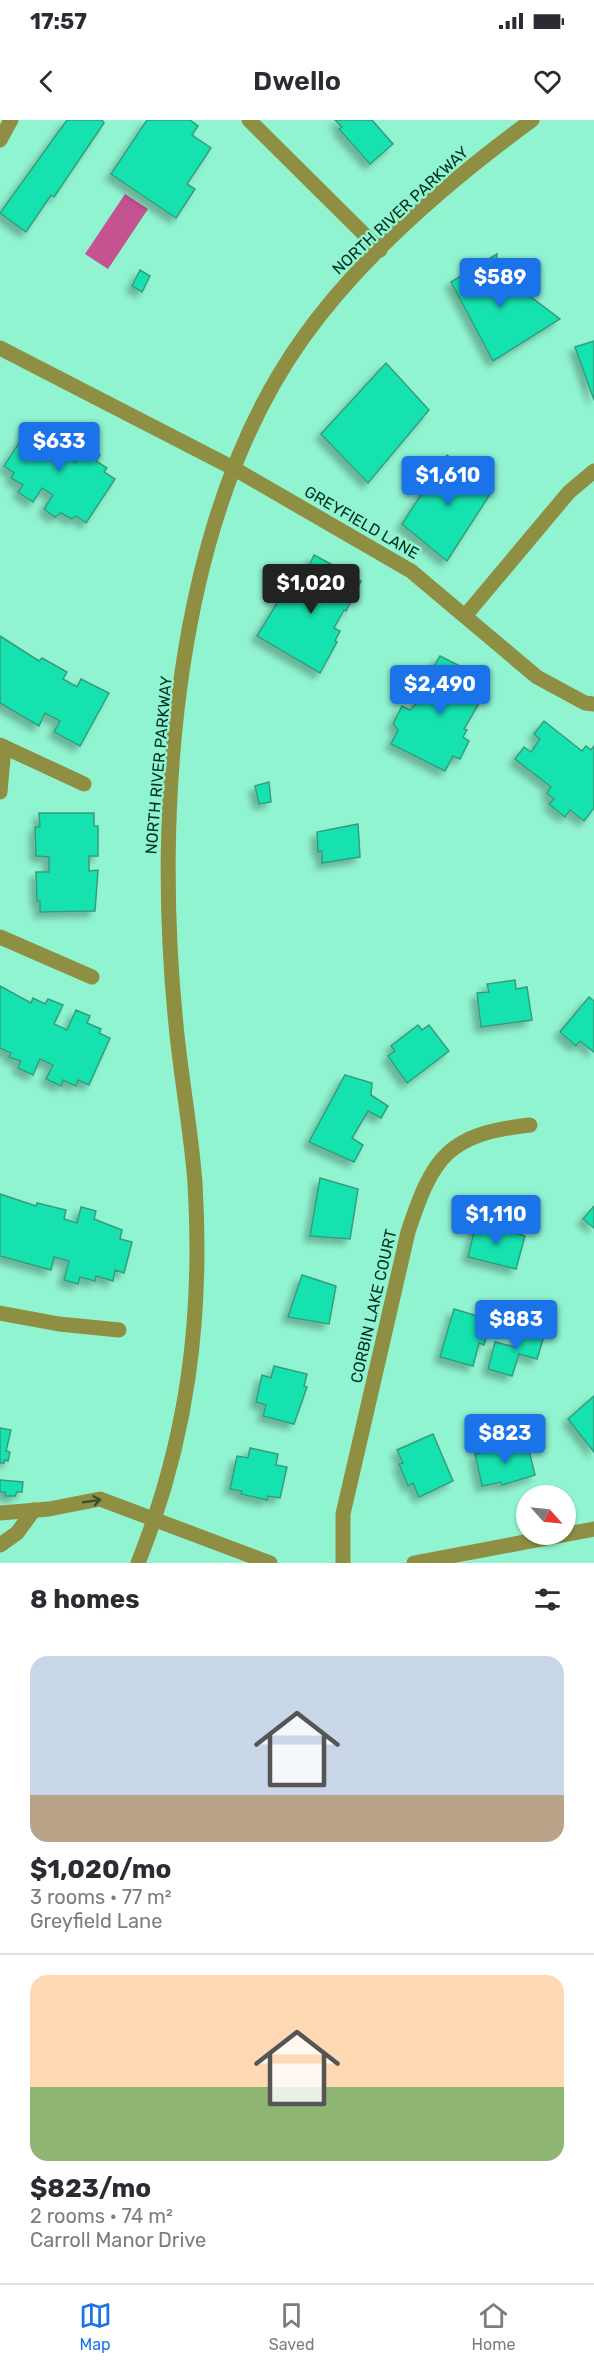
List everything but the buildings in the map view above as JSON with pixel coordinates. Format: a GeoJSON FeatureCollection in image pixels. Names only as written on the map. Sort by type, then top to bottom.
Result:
{"type":"FeatureCollection","features":[{"type":"Feature","properties":{"kind":"street"},"geometry":{"type":"LineString","coordinates":[[0,140],[11,120]]}},
{"type":"Feature","properties":{"kind":"street"},"geometry":{"type":"LineString","coordinates":[[249,120],[380,250]]}},
{"type":"Feature","properties":{"kind":"street","name":"NORTH RIVER PARKWAY"},"geometry":{"type":"LineString","coordinates":[[138,1563],[156,1518],[174,1459],[194,1343],[197,1277],[194,1180],[176,1025],[171,958],[167,834],[179,704],[192,620],[212,535],[233,468],[264,403],[302,340],[339,291],[440,194],[532,120]]}},
{"type":"Feature","properties":{"kind":"street","name":"GREYFIELD LANE"},"geometry":{"type":"LineString","coordinates":[[0,348],[233,468],[411,571],[537,677],[585,703],[594,704]]}},
{"type":"Feature","properties":{"kind":"street"},"geometry":{"type":"LineString","coordinates":[[465,616],[569,492],[594,471]]}},
{"type":"Feature","properties":{"kind":"street"},"geometry":{"type":"LineString","coordinates":[[0,792],[2,746],[84,784]]}},
{"type":"Feature","properties":{"kind":"street"},"geometry":{"type":"LineString","coordinates":[[0,937],[93,977]]}},
{"type":"Feature","properties":{"kind":"street","name":"CORBIN LAKE COURT"},"geometry":{"type":"LineString","coordinates":[[344,1563],[343,1514],[408,1232],[420,1195],[438,1163],[462,1141],[490,1130],[530,1125]]}},
{"type":"Feature","properties":{"kind":"street"},"geometry":{"type":"LineString","coordinates":[[0,1313],[59,1324],[120,1330]]}},
{"type":"Feature","properties":{"kind":"street"},"geometry":{"type":"LineString","coordinates":[[0,1513],[100,1499],[156,1518],[270,1563]]}},
{"type":"Feature","properties":{"kind":"street"},"geometry":{"type":"LineString","coordinates":[[0,1545],[17,1533],[34,1510]]}},
{"type":"Feature","properties":{"kind":"street"},"geometry":{"type":"LineString","coordinates":[[414,1563],[594,1529]]}},
{"type":"Feature","properties":{"kind":"shaded area"},"geometry":{"type":"Polygon","coordinates":[[[125,194],[148,209],[108,269],[85,254],[125,194]]]}}]}
